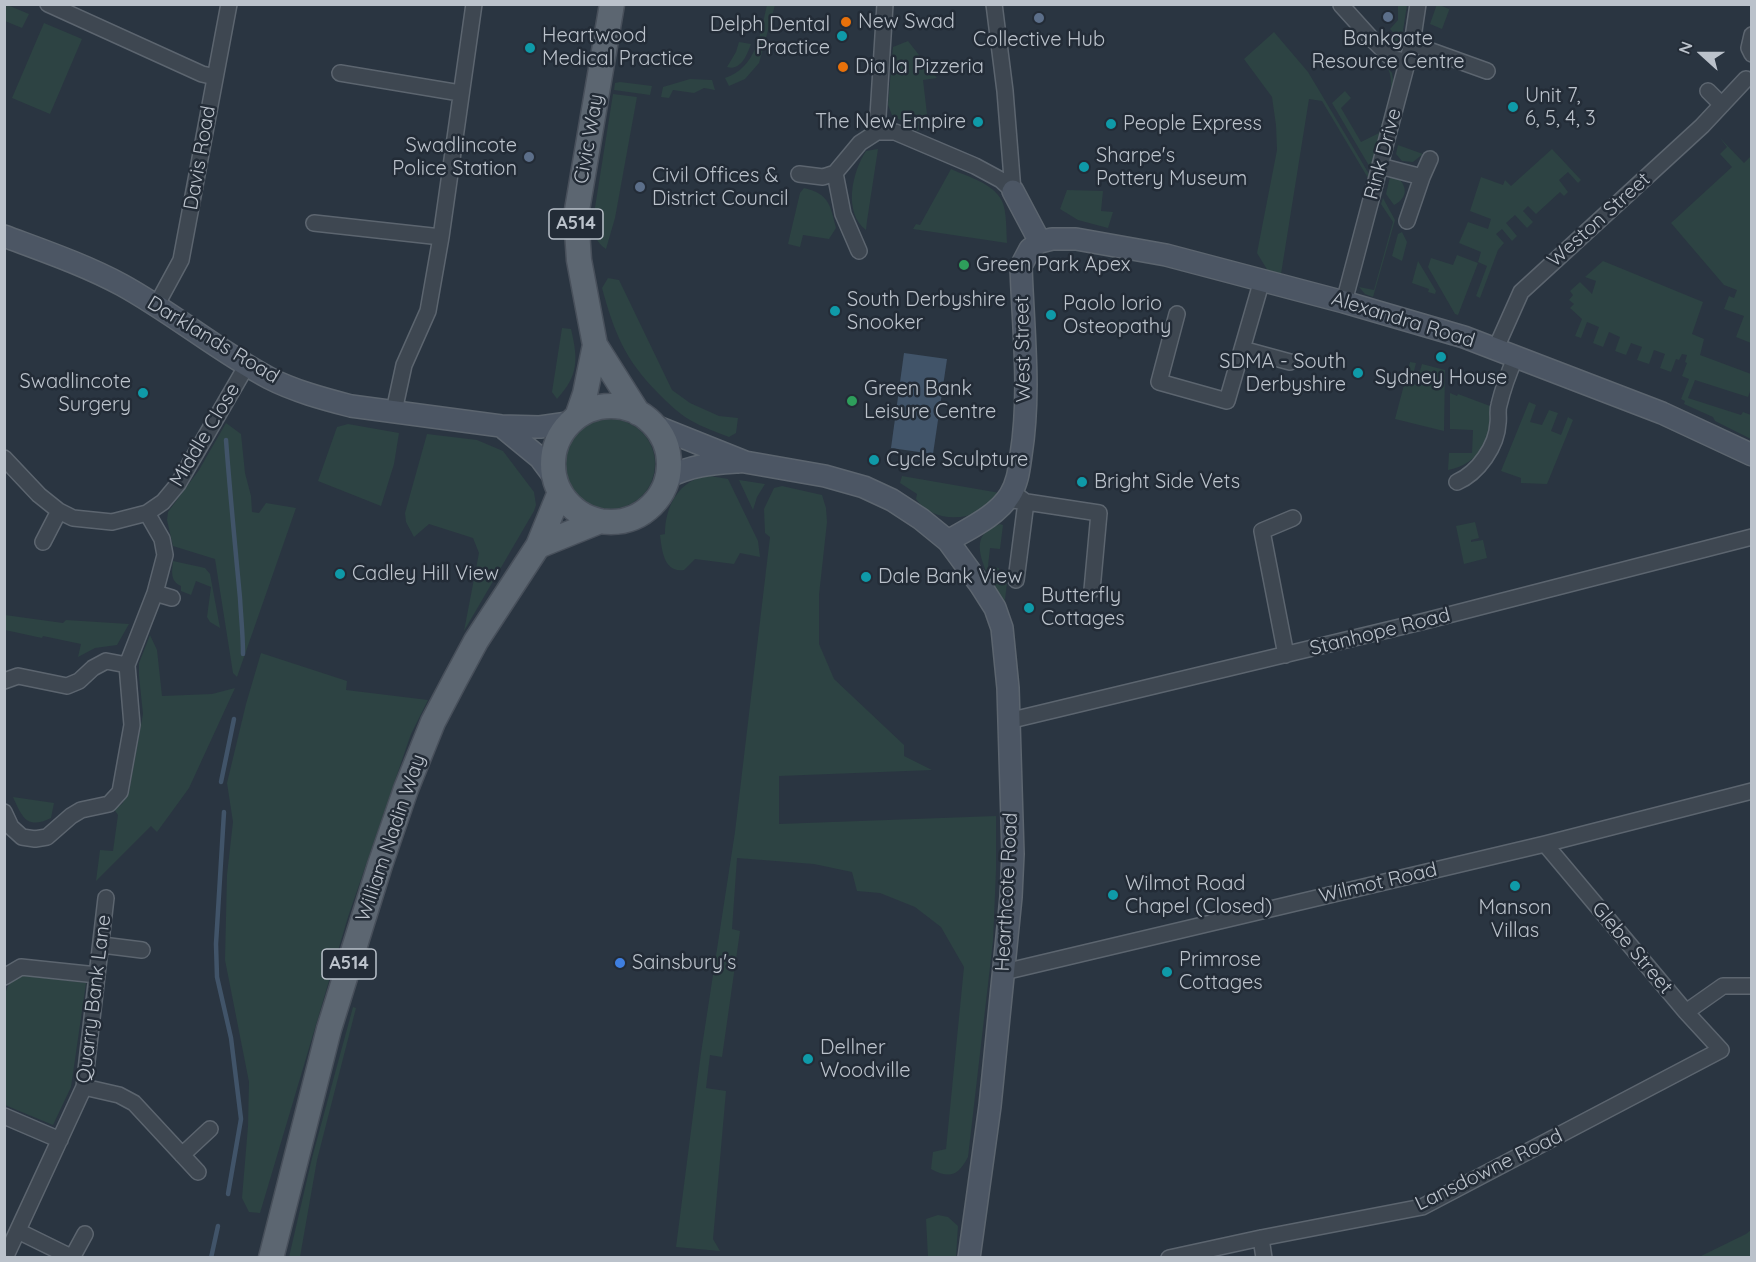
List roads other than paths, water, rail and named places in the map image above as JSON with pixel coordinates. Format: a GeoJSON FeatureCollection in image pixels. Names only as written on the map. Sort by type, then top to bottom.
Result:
{"type":"FeatureCollection","features":[{"type":"Feature","properties":{"kind":"main road","name":"Civic Way"},"geometry":{"type":"LineString","coordinates":[[573,420],[585,394],[595,345],[579,261],[576,216],[612,4]]}},
{"type":"Feature","properties":{"kind":"main road","name":"Civic Way"},"geometry":{"type":"LineString","coordinates":[[595,345],[647,420]]}},
{"type":"Feature","properties":{"kind":"main road"},"geometry":{"type":"LineString","coordinates":[[609,406],[618,407],[647,420],[667,453],[669,465],[661,493],[642,515],[615,523],[600,521],[589,517],[568,503],[557,485],[552,464],[558,437],[573,420],[592,408],[609,406]]}},
{"type":"Feature","properties":{"kind":"main road","name":"William Nadin Way"},"geometry":{"type":"LineString","coordinates":[[271,1257],[329,1029],[406,789],[434,723],[471,651],[538,546],[557,485]]}},
{"type":"Feature","properties":{"kind":"main road"},"geometry":{"type":"LineString","coordinates":[[538,546],[600,521]]}},
{"type":"Feature","properties":{"kind":"street","name":"Davis Road"},"geometry":{"type":"LineString","coordinates":[[156,306],[170,285],[181,260],[229,4]]}},
{"type":"Feature","properties":{"kind":"street"},"geometry":{"type":"LineString","coordinates":[[394,411],[404,365],[428,311],[441,237],[474,4]]}},
{"type":"Feature","properties":{"kind":"street"},"geometry":{"type":"LineString","coordinates":[[877,132],[885,4]]}},
{"type":"Feature","properties":{"kind":"street"},"geometry":{"type":"LineString","coordinates":[[994,4],[1005,91],[1013,191]]}},
{"type":"Feature","properties":{"kind":"street","name":"Rink Drive"},"geometry":{"type":"LineString","coordinates":[[1344,302],[1408,61],[1418,4]]}},
{"type":"Feature","properties":{"kind":"street"},"geometry":{"type":"LineString","coordinates":[[52,5],[202,74],[214,76]]}},
{"type":"Feature","properties":{"kind":"street"},"geometry":{"type":"LineString","coordinates":[[1341,5],[1392,59],[1408,61]]}},
{"type":"Feature","properties":{"kind":"street"},"geometry":{"type":"LineString","coordinates":[[1412,44],[1487,71]]}},
{"type":"Feature","properties":{"kind":"street"},"geometry":{"type":"LineString","coordinates":[[340,73],[460,93]]}},
{"type":"Feature","properties":{"kind":"street","name":"Weston Street"},"geometry":{"type":"LineString","coordinates":[[1496,348],[1521,292],[1702,126],[1746,79]]}},
{"type":"Feature","properties":{"kind":"street"},"geometry":{"type":"LineString","coordinates":[[1708,91],[1722,105]]}},
{"type":"Feature","properties":{"kind":"street"},"geometry":{"type":"LineString","coordinates":[[799,174],[823,177],[835,173],[860,143],[877,132],[895,132],[1001,180],[1013,191],[1040,242]]}},
{"type":"Feature","properties":{"kind":"street"},"geometry":{"type":"LineString","coordinates":[[1407,221],[1430,159]]}},
{"type":"Feature","properties":{"kind":"street"},"geometry":{"type":"LineString","coordinates":[[1380,166],[1422,177]]}},
{"type":"Feature","properties":{"kind":"street"},"geometry":{"type":"LineString","coordinates":[[835,173],[843,214],[859,251]]}},
{"type":"Feature","properties":{"kind":"street"},"geometry":{"type":"LineString","coordinates":[[314,223],[441,237]]}},
{"type":"Feature","properties":{"kind":"street","name":"Darklands Road"},"geometry":{"type":"LineString","coordinates":[[4,236],[85,267],[122,285],[247,365],[271,378],[334,402],[501,426],[540,427],[573,420]]}},
{"type":"Feature","properties":{"kind":"street","name":"Alexandra Road"},"geometry":{"type":"LineString","coordinates":[[1040,242],[1064,239],[1166,255],[1452,333],[1662,413],[1752,455]]}},
{"type":"Feature","properties":{"kind":"street","name":"West Street"},"geometry":{"type":"LineString","coordinates":[[1016,580],[1015,497],[1023,443],[1026,382],[1021,266],[1030,249],[1040,242]]}},
{"type":"Feature","properties":{"kind":"street"},"geometry":{"type":"LineString","coordinates":[[1177,314],[1159,382],[1227,401],[1262,280]]}},
{"type":"Feature","properties":{"kind":"street"},"geometry":{"type":"LineString","coordinates":[[1242,349],[1290,362]]}},
{"type":"Feature","properties":{"kind":"street"},"geometry":{"type":"LineString","coordinates":[[1457,482],[1471,474],[1491,447],[1498,425],[1498,409],[1502,392],[1516,356]]}},
{"type":"Feature","properties":{"kind":"street","name":"Middle Close"},"geometry":{"type":"LineString","coordinates":[[4,458],[39,495],[59,511],[73,518],[112,522],[147,513],[163,502],[178,484],[247,365]]}},
{"type":"Feature","properties":{"kind":"street"},"geometry":{"type":"LineString","coordinates":[[647,420],[745,462]]}},
{"type":"Feature","properties":{"kind":"street"},"geometry":{"type":"LineString","coordinates":[[501,426],[540,458],[557,485]]}},
{"type":"Feature","properties":{"kind":"street"},"geometry":{"type":"LineString","coordinates":[[666,478],[700,464],[745,462],[825,476],[864,487],[904,508],[948,541],[1015,497],[1099,513],[1092,590]]}},
{"type":"Feature","properties":{"kind":"street"},"geometry":{"type":"LineString","coordinates":[[43,542],[59,511]]}},
{"type":"Feature","properties":{"kind":"street"},"geometry":{"type":"LineString","coordinates":[[4,812],[11,826],[22,837],[35,839],[47,837],[71,816],[81,810],[109,804],[120,792],[132,725],[128,665],[155,593],[165,555],[162,539],[147,513]]}},
{"type":"Feature","properties":{"kind":"street"},"geometry":{"type":"LineString","coordinates":[[1286,655],[1262,531],[1293,518]]}},
{"type":"Feature","properties":{"kind":"street","name":"Stanhope Road"},"geometry":{"type":"LineString","coordinates":[[1008,721],[1286,655],[1752,537]]}},
{"type":"Feature","properties":{"kind":"street","name":"Hearthcote Road"},"geometry":{"type":"LineString","coordinates":[[948,541],[995,608],[1002,628],[1008,688],[1013,854],[990,1106],[969,1257]]}},
{"type":"Feature","properties":{"kind":"street"},"geometry":{"type":"LineString","coordinates":[[155,593],[172,598]]}},
{"type":"Feature","properties":{"kind":"street"},"geometry":{"type":"LineString","coordinates":[[4,681],[18,676],[67,686],[79,681],[93,668],[106,661],[128,665]]}},
{"type":"Feature","properties":{"kind":"street","name":"Wilmot Road"},"geometry":{"type":"LineString","coordinates":[[1004,972],[1545,844],[1752,791]]}},
{"type":"Feature","properties":{"kind":"street","name":"Glebe Street"},"geometry":{"type":"LineString","coordinates":[[1545,844],[1686,1012],[1721,1050]]}},
{"type":"Feature","properties":{"kind":"street","name":"Quarry Bank Lane"},"geometry":{"type":"LineString","coordinates":[[6,1257],[84,1087],[106,898]]}},
{"type":"Feature","properties":{"kind":"street"},"geometry":{"type":"LineString","coordinates":[[102,945],[142,950]]}},
{"type":"Feature","properties":{"kind":"street"},"geometry":{"type":"LineString","coordinates":[[4,977],[21,967],[97,975]]}},
{"type":"Feature","properties":{"kind":"street"},"geometry":{"type":"LineString","coordinates":[[1686,1012],[1723,986],[1752,986]]}},
{"type":"Feature","properties":{"kind":"street","name":"Lansdowne Road"},"geometry":{"type":"LineString","coordinates":[[1169,1257],[1422,1207],[1721,1050]]}},
{"type":"Feature","properties":{"kind":"street"},"geometry":{"type":"LineString","coordinates":[[84,1087],[119,1095],[134,1102],[198,1172]]}},
{"type":"Feature","properties":{"kind":"street"},"geometry":{"type":"LineString","coordinates":[[4,1116],[60,1140]]}},
{"type":"Feature","properties":{"kind":"street"},"geometry":{"type":"LineString","coordinates":[[182,1155],[210,1129]]}},
{"type":"Feature","properties":{"kind":"street"},"geometry":{"type":"LineString","coordinates":[[18,1230],[73,1257],[85,1234]]}},
{"type":"Feature","properties":{"kind":"street"},"geometry":{"type":"LineString","coordinates":[[1261,1238],[1264,1257]]}},
{"type":"Feature","properties":{"kind":"water"},"geometry":{"type":"Polygon","coordinates":[[[904,353],[947,359],[933,454],[891,448],[904,353]]]}},
{"type":"Feature","properties":{"kind":"waterway"},"geometry":{"type":"LineString","coordinates":[[226,440],[243,654]]}},
{"type":"Feature","properties":{"kind":"waterway"},"geometry":{"type":"LineString","coordinates":[[221,782],[234,719]]}},
{"type":"Feature","properties":{"kind":"waterway"},"geometry":{"type":"LineString","coordinates":[[224,812],[216,944],[217,977],[231,1038],[241,1119],[228,1194]]}},
{"type":"Feature","properties":{"kind":"waterway"},"geometry":{"type":"LineString","coordinates":[[211,1258],[218,1226]]}},
{"type":"Feature","properties":{"kind":"place","name":"Bankgate Resource Centre"},"geometry":{"type":"Point","coordinates":[1388,17]}},
{"type":"Feature","properties":{"kind":"place","name":"Collective Hub"},"geometry":{"type":"Point","coordinates":[1039,18]}},
{"type":"Feature","properties":{"kind":"place","name":"New Swad"},"geometry":{"type":"Point","coordinates":[846,22]}},
{"type":"Feature","properties":{"kind":"place","name":"Delph Dental Practice"},"geometry":{"type":"Point","coordinates":[842,36]}},
{"type":"Feature","properties":{"kind":"place","name":"Heartwood Medical Practice"},"geometry":{"type":"Point","coordinates":[530,48]}},
{"type":"Feature","properties":{"kind":"place","name":"Dia la Pizzeria"},"geometry":{"type":"Point","coordinates":[843,67]}},
{"type":"Feature","properties":{"kind":"place","name":"Unit 7, 6, 5, 4, 3"},"geometry":{"type":"Point","coordinates":[1513,107]}},
{"type":"Feature","properties":{"kind":"place","name":"The New Empire"},"geometry":{"type":"Point","coordinates":[978,122]}},
{"type":"Feature","properties":{"kind":"place","name":"People Express"},"geometry":{"type":"Point","coordinates":[1111,124]}},
{"type":"Feature","properties":{"kind":"place","name":"Swadlincote Police Station"},"geometry":{"type":"Point","coordinates":[529,157]}},
{"type":"Feature","properties":{"kind":"place","name":"Sharpe's Pottery Museum"},"geometry":{"type":"Point","coordinates":[1084,167]}},
{"type":"Feature","properties":{"kind":"place","name":"Civil Offices & District Council"},"geometry":{"type":"Point","coordinates":[640,187]}},
{"type":"Feature","properties":{"kind":"place","name":"Green Park Apex"},"geometry":{"type":"Point","coordinates":[964,265]}},
{"type":"Feature","properties":{"kind":"place","name":"South Derbyshire Snooker"},"geometry":{"type":"Point","coordinates":[835,311]}},
{"type":"Feature","properties":{"kind":"place","name":"Paolo Iorio Osteopathy"},"geometry":{"type":"Point","coordinates":[1051,315]}},
{"type":"Feature","properties":{"kind":"place","name":"Sydney House"},"geometry":{"type":"Point","coordinates":[1441,357]}},
{"type":"Feature","properties":{"kind":"place","name":"SDMA - South Derbyshire"},"geometry":{"type":"Point","coordinates":[1358,373]}},
{"type":"Feature","properties":{"kind":"place","name":"Swadlincote Surgery"},"geometry":{"type":"Point","coordinates":[143,393]}},
{"type":"Feature","properties":{"kind":"place","name":"Green Bank Leisure Centre"},"geometry":{"type":"Point","coordinates":[852,401]}},
{"type":"Feature","properties":{"kind":"place","name":"Cycle Sculpture"},"geometry":{"type":"Point","coordinates":[874,460]}},
{"type":"Feature","properties":{"kind":"place","name":"Bright Side Vets"},"geometry":{"type":"Point","coordinates":[1082,482]}},
{"type":"Feature","properties":{"kind":"place","name":"Cadley Hill View"},"geometry":{"type":"Point","coordinates":[340,574]}},
{"type":"Feature","properties":{"kind":"place","name":"Dale Bank View"},"geometry":{"type":"Point","coordinates":[866,577]}},
{"type":"Feature","properties":{"kind":"place","name":"Butterfly Cottages"},"geometry":{"type":"Point","coordinates":[1029,608]}},
{"type":"Feature","properties":{"kind":"place","name":"Manson Villas"},"geometry":{"type":"Point","coordinates":[1515,886]}},
{"type":"Feature","properties":{"kind":"place","name":"Wilmot Road Chapel (Closed)"},"geometry":{"type":"Point","coordinates":[1113,895]}},
{"type":"Feature","properties":{"kind":"place","name":"Sainsbury's"},"geometry":{"type":"Point","coordinates":[620,963]}},
{"type":"Feature","properties":{"kind":"place","name":"Primrose Cottages"},"geometry":{"type":"Point","coordinates":[1167,972]}},
{"type":"Feature","properties":{"kind":"place","name":"Dellner Woodville"},"geometry":{"type":"Point","coordinates":[808,1059]}}]}
